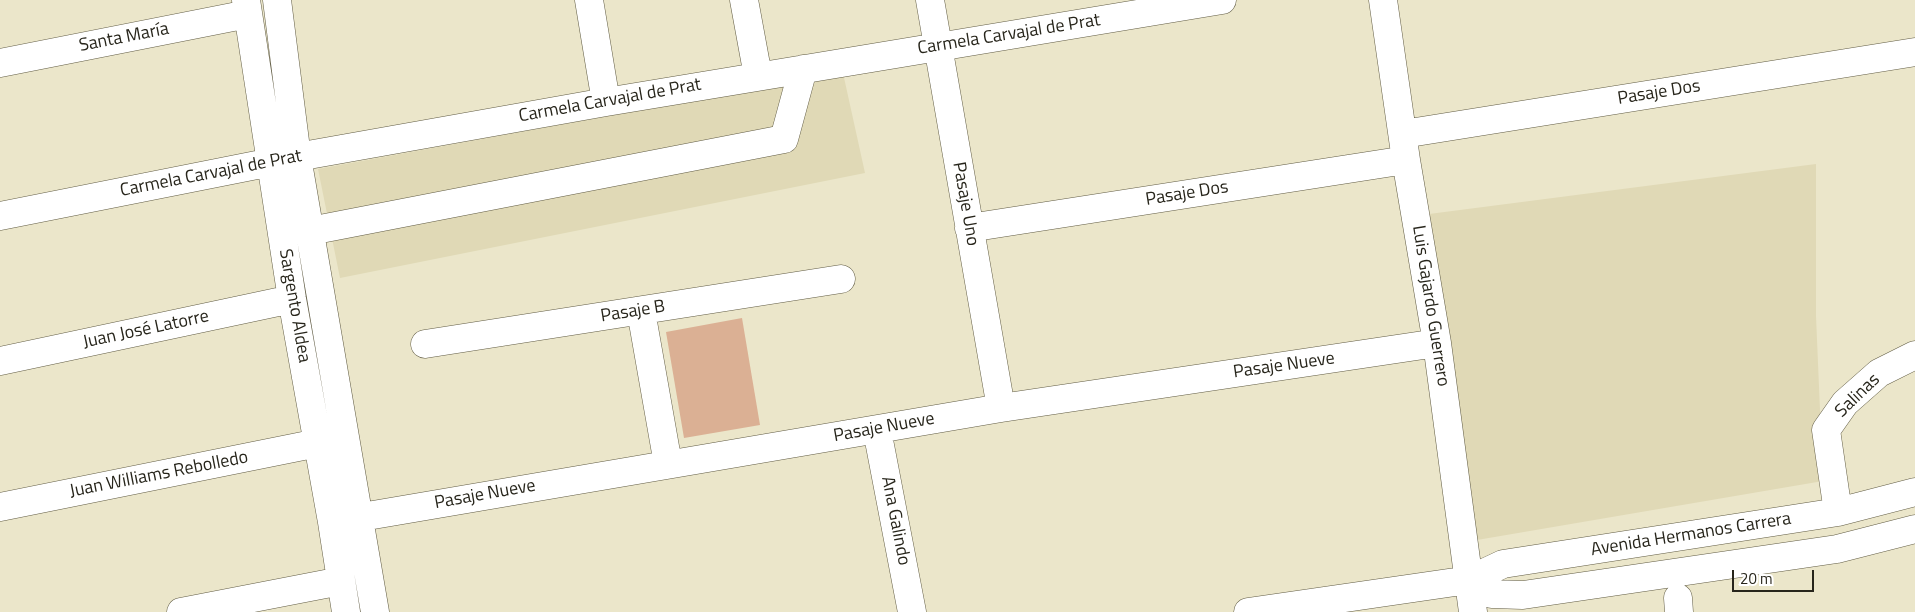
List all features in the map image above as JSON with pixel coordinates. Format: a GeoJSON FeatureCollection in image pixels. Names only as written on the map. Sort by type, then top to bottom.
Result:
{"type":"FeatureCollection","features":[{"type":"Feature","properties":{"kind":"street","name":"Sargento Aldea"},"geometry":{"type":"LineString","coordinates":[[277,0],[292,299],[332,522],[346,612]]}},
{"type":"Feature","properties":{"kind":"street"},"geometry":{"type":"LineString","coordinates":[[590,0],[606,102]]}},
{"type":"Feature","properties":{"kind":"street"},"geometry":{"type":"LineString","coordinates":[[744,0],[758,76]]}},
{"type":"Feature","properties":{"kind":"street","name":"Pasaje Uno"},"geometry":{"type":"LineString","coordinates":[[930,0],[1001,408]]}},
{"type":"Feature","properties":{"kind":"street","name":"Carmela Carvajal de Prat"},"geometry":{"type":"LineString","coordinates":[[0,216],[284,160],[606,102],[1222,0]]}},
{"type":"Feature","properties":{"kind":"street","name":"Luis Gajardo Guerrero"},"geometry":{"type":"LineString","coordinates":[[1384,0],[1405,147],[1437,344],[1473,612]]}},
{"type":"Feature","properties":{"kind":"street","name":"Sargento Aldea"},"geometry":{"type":"LineString","coordinates":[[247,7],[284,160],[310,231],[375,612]]}},
{"type":"Feature","properties":{"kind":"street","name":"Santa María"},"geometry":{"type":"LineString","coordinates":[[0,63],[247,7]]}},
{"type":"Feature","properties":{"kind":"street","name":"Pasaje Dos"},"geometry":{"type":"LineString","coordinates":[[969,228],[1915,52]]}},
{"type":"Feature","properties":{"kind":"street"},"geometry":{"type":"LineString","coordinates":[[310,231],[784,139],[803,69]]}},
{"type":"Feature","properties":{"kind":"street","name":"Pasaje B"},"geometry":{"type":"LineString","coordinates":[[425,344],[841,279]]}},
{"type":"Feature","properties":{"kind":"street","name":"Juan José Latorre"},"geometry":{"type":"LineString","coordinates":[[0,361],[292,299]]}},
{"type":"Feature","properties":{"kind":"street"},"geometry":{"type":"LineString","coordinates":[[641,311],[668,464]]}},
{"type":"Feature","properties":{"kind":"street","name":"Pasaje Nueve"},"geometry":{"type":"LineString","coordinates":[[332,522],[1001,408],[1437,344]]}},
{"type":"Feature","properties":{"kind":"street","name":"Salinas"},"geometry":{"type":"LineString","coordinates":[[1838,512],[1826,430],[1845,403],[1880,373],[1915,355]]}},
{"type":"Feature","properties":{"kind":"street","name":"Ana Galindo"},"geometry":{"type":"LineString","coordinates":[[877,430],[912,612]]}},
{"type":"Feature","properties":{"kind":"street","name":"Juan Williams Rebolledo"},"geometry":{"type":"LineString","coordinates":[[0,507],[318,443]]}},
{"type":"Feature","properties":{"kind":"street","name":"Avenida Hermanos Carrera"},"geometry":{"type":"LineString","coordinates":[[1248,612],[1469,580],[1503,564],[1838,512],[1915,492]]}},
{"type":"Feature","properties":{"kind":"street","name":"Avenida Hermanos Carrera"},"geometry":{"type":"LineString","coordinates":[[1469,580],[1492,594],[1523,596],[1837,549],[1915,529]]}},
{"type":"Feature","properties":{"kind":"street"},"geometry":{"type":"LineString","coordinates":[[180,612],[341,581]]}},
{"type":"Feature","properties":{"kind":"shaded area"},"geometry":{"type":"Polygon","coordinates":[[[843,73],[865,173],[340,278],[318,169],[843,73]]]}},
{"type":"Feature","properties":{"kind":"shaded area"},"geometry":{"type":"Polygon","coordinates":[[[1816,164],[1816,316],[1823,481],[1477,540],[1429,214],[1816,164]]]}},
{"type":"Feature","properties":{"kind":"shaded area"},"geometry":{"type":"Polygon","coordinates":[[[742,318],[760,425],[684,438],[666,332],[742,318]]]}}]}
